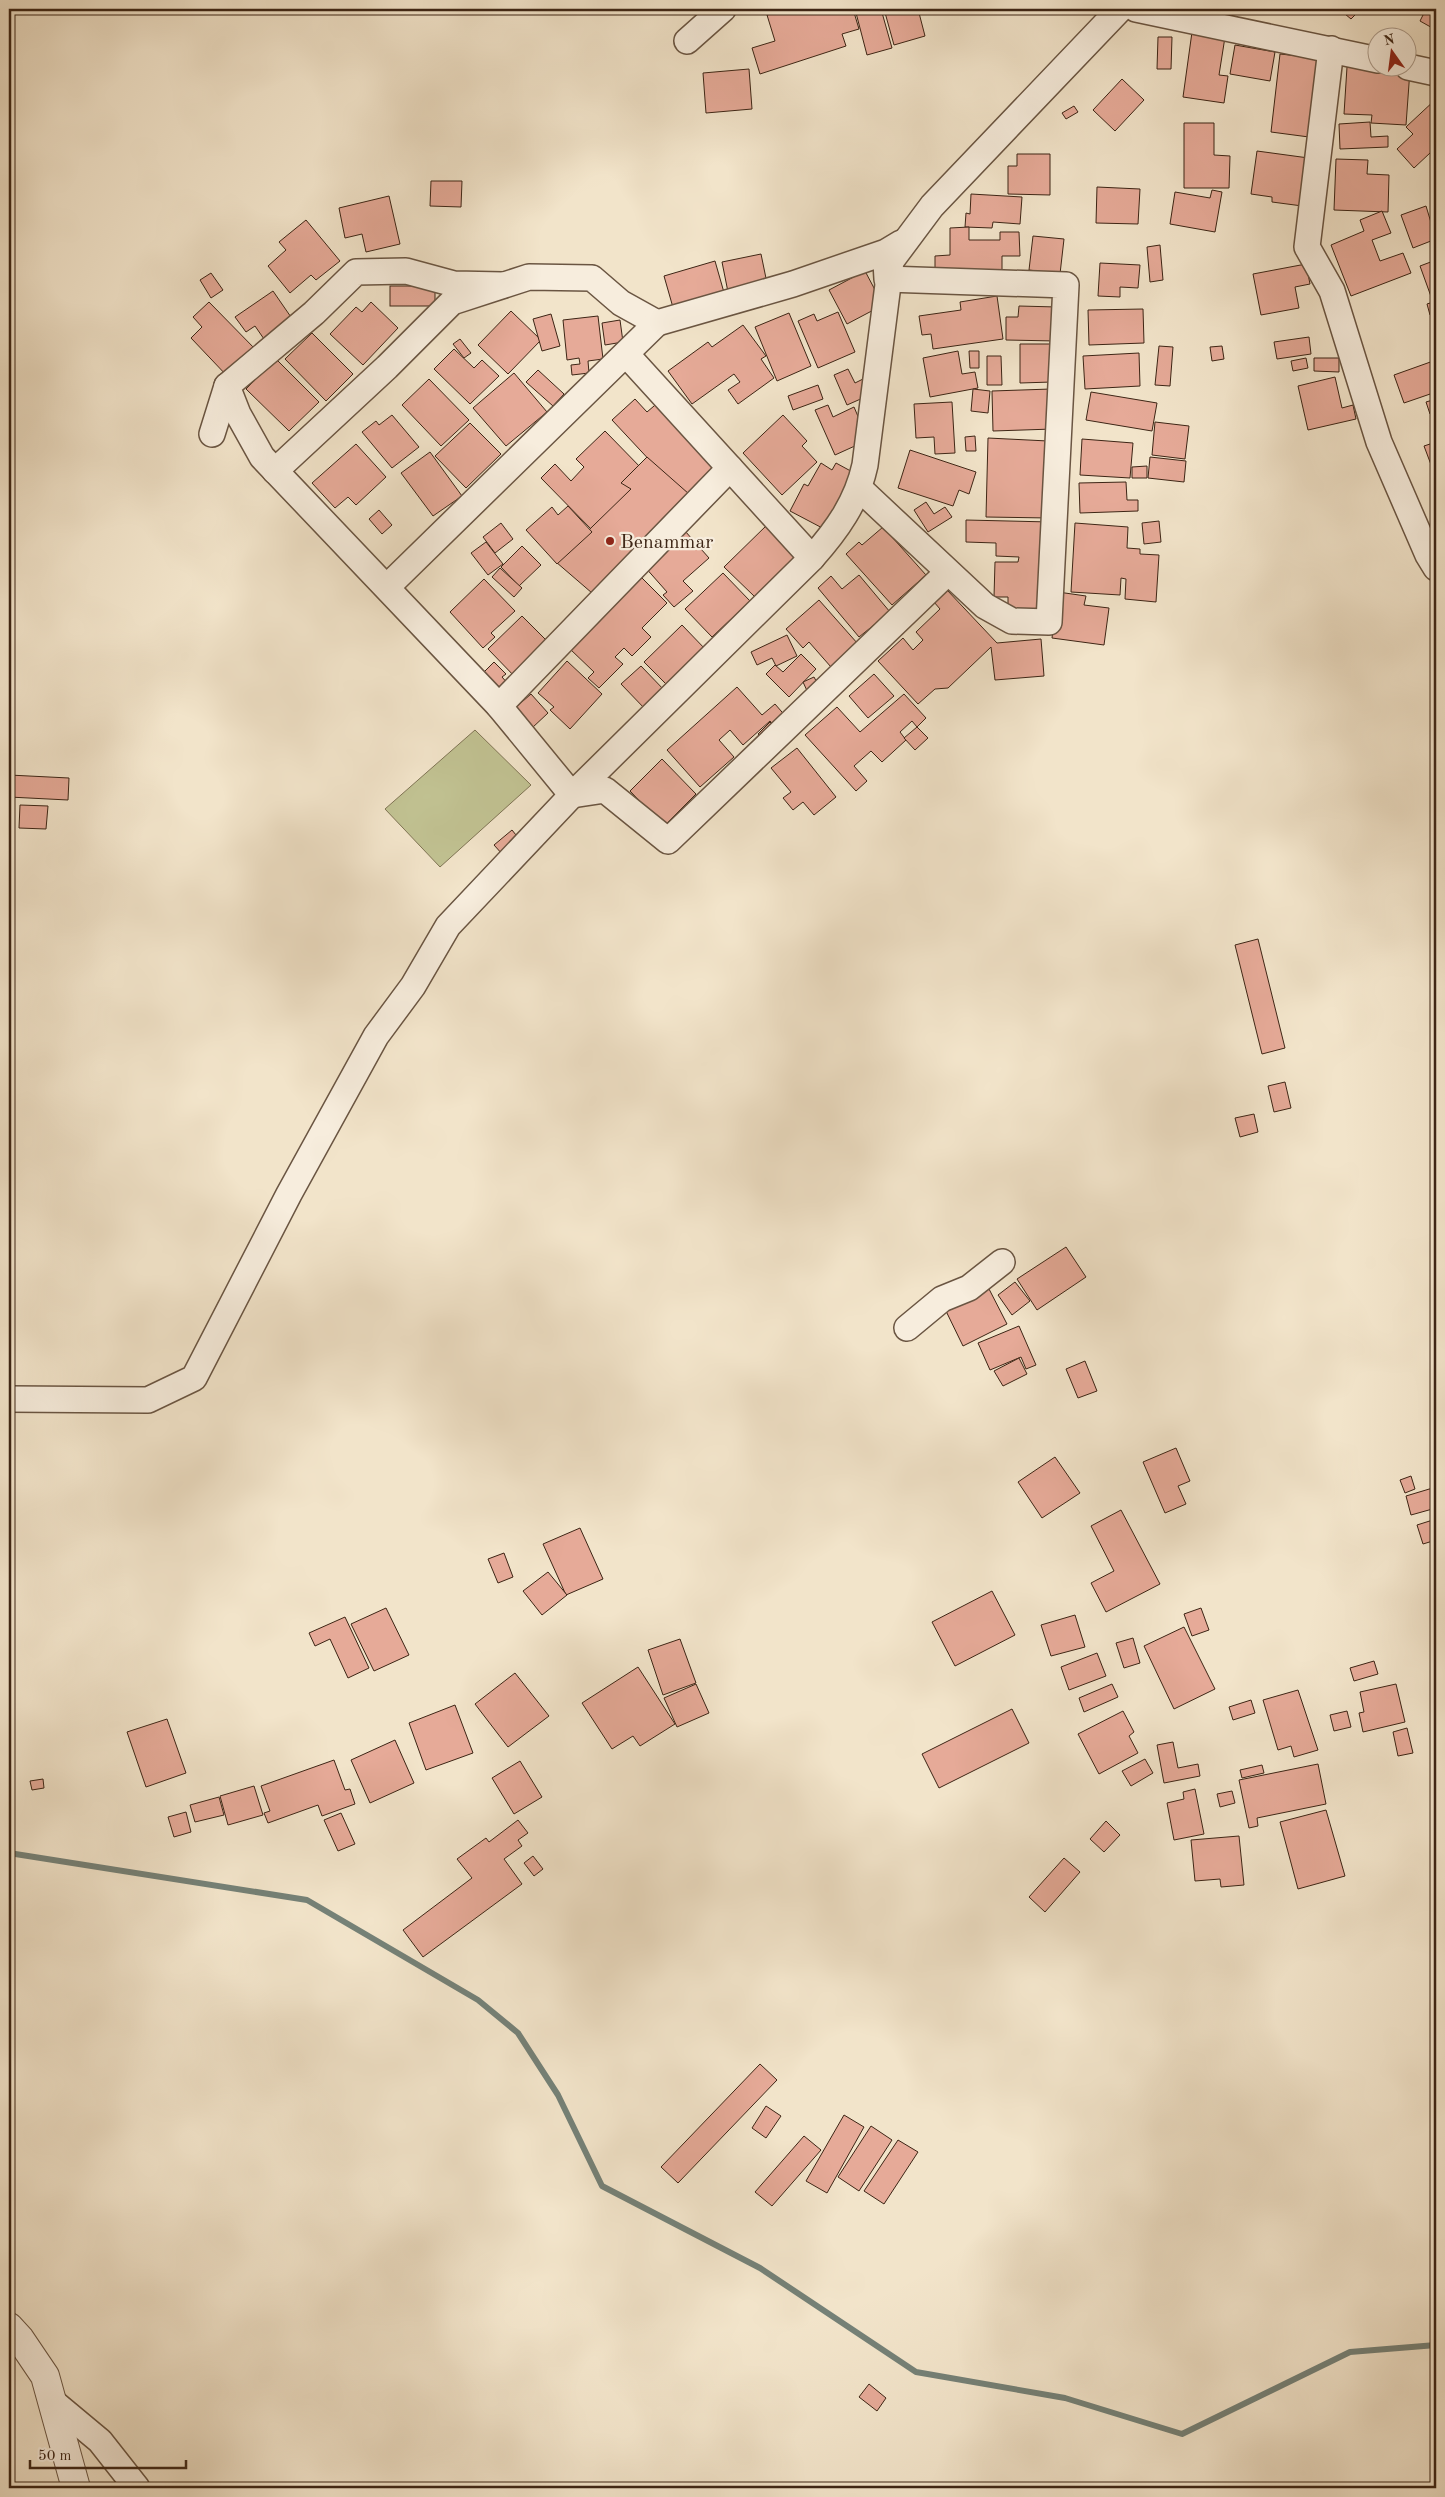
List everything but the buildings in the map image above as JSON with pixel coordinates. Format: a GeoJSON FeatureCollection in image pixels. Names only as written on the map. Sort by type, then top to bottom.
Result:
{"type":"FeatureCollection","features":[{"type":"Feature","properties":{"kind":"street"},"geometry":{"type":"LineString","coordinates":[[687,41],[723,9]]}},
{"type":"Feature","properties":{"kind":"street"},"geometry":{"type":"LineString","coordinates":[[9,1399],[148,1400],[194,1378],[289,1194],[376,1036],[414,986],[448,926],[572,795],[812,558],[843,518],[860,489],[865,465],[887,279],[891,261],[932,206],[1120,9]]}},
{"type":"Feature","properties":{"kind":"street"},"geometry":{"type":"LineString","coordinates":[[1136,9],[1368,58]]}},
{"type":"Feature","properties":{"kind":"street"},"geometry":{"type":"LineString","coordinates":[[1331,49],[1307,247],[1332,292],[1380,442],[1428,555],[1436,568]]}},
{"type":"Feature","properties":{"kind":"street"},"geometry":{"type":"LineString","coordinates":[[1418,70],[1436,74]]}},
{"type":"Feature","properties":{"kind":"street"},"geometry":{"type":"LineString","coordinates":[[387,587],[657,323],[793,284],[886,252],[908,238]]}},
{"type":"Feature","properties":{"kind":"street"},"geometry":{"type":"LineString","coordinates":[[886,252],[887,279]]}},
{"type":"Feature","properties":{"kind":"street"},"geometry":{"type":"LineString","coordinates":[[212,434],[227,386],[314,313],[356,272],[406,272],[454,284],[503,285]]}},
{"type":"Feature","properties":{"kind":"street"},"geometry":{"type":"LineString","coordinates":[[275,471],[388,367],[452,302],[529,277],[592,278],[621,302],[657,323]]}},
{"type":"Feature","properties":{"kind":"street"},"geometry":{"type":"LineString","coordinates":[[860,489],[985,606],[1012,621],[1049,622],[1066,285],[887,279]]}},
{"type":"Feature","properties":{"kind":"street"},"geometry":{"type":"LineString","coordinates":[[626,354],[812,558]]}},
{"type":"Feature","properties":{"kind":"street"},"geometry":{"type":"LineString","coordinates":[[227,386],[238,414],[262,457],[498,706],[572,795]]}},
{"type":"Feature","properties":{"kind":"street"},"geometry":{"type":"LineString","coordinates":[[498,706],[730,468]]}},
{"type":"Feature","properties":{"kind":"street"},"geometry":{"type":"LineString","coordinates":[[572,795],[605,790],[668,841],[947,572]]}},
{"type":"Feature","properties":{"kind":"street"},"geometry":{"type":"LineString","coordinates":[[907,1328],[942,1299],[969,1288],[1002,1262]]}},
{"type":"Feature","properties":{"kind":"street"},"geometry":{"type":"LineString","coordinates":[[9,2327],[20,2339],[45,2376],[76,2488]]}},
{"type":"Feature","properties":{"kind":"street"},"geometry":{"type":"LineString","coordinates":[[52,2401],[100,2441],[137,2488]]}},
{"type":"Feature","properties":{"kind":"green space"},"geometry":{"type":"Polygon","coordinates":[[[475,730],[531,785],[440,867],[385,809],[475,730]]]}},
{"type":"Feature","properties":{"kind":"waterway"},"geometry":{"type":"LineString","coordinates":[[9,1853],[307,1900],[478,2000],[518,2033],[558,2095],[602,2186],[760,2268],[916,2372],[1065,2398],[1182,2434],[1350,2352],[1436,2345]]}},
{"type":"Feature","properties":{"kind":"place","name":"Benammar"},"geometry":{"type":"Point","coordinates":[610,541]}}]}
